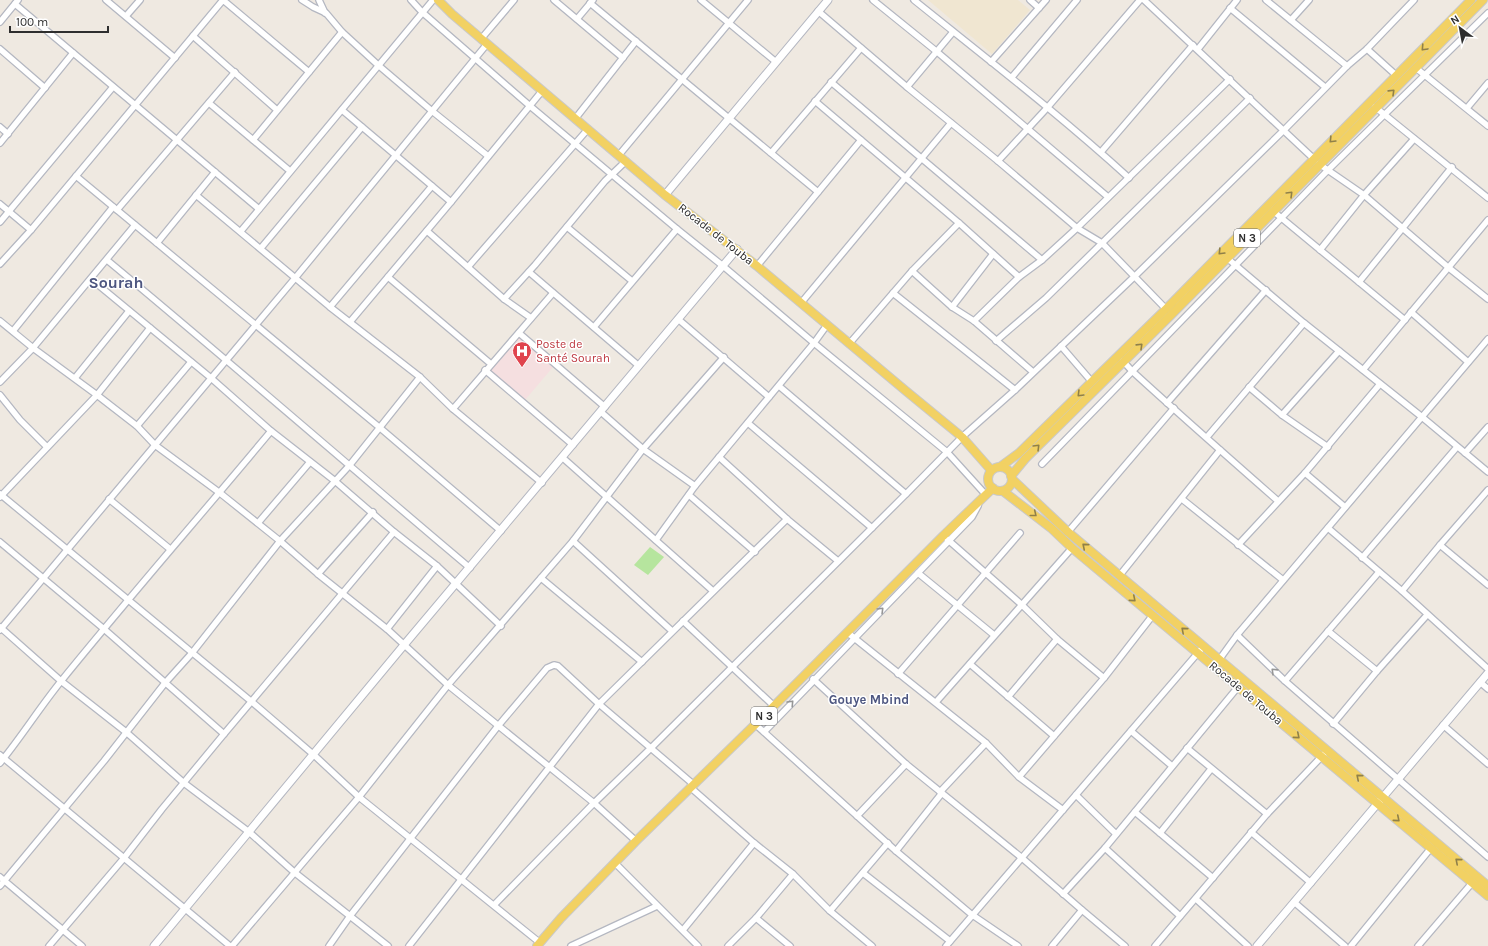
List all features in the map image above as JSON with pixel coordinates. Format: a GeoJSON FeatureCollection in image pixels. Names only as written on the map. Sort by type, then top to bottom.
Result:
{"type":"FeatureCollection","features":[{"type":"Feature","properties":{"kind":"main road","name":"Rocade de Touba"},"geometry":{"type":"LineString","coordinates":[[438,0],[484,42],[665,195],[737,249],[827,326],[962,437],[991,470]]}},
{"type":"Feature","properties":{"kind":"main road","name":"N 3"},"geometry":{"type":"LineString","coordinates":[[1000,467],[1019,453],[1317,161],[1471,0]]}},
{"type":"Feature","properties":{"kind":"main road","name":"N 3"},"geometry":{"type":"LineString","coordinates":[[1012,478],[1025,459],[1227,258],[1273,211],[1317,161],[1376,107],[1483,0]]}},
{"type":"Feature","properties":{"kind":"main road"},"geometry":{"type":"LineString","coordinates":[[1000,467],[1007,470],[1012,478],[1009,488],[1003,491],[993,488],[988,479],[991,470],[1000,467]]}},
{"type":"Feature","properties":{"kind":"main road","name":"Rocade de Touba"},"geometry":{"type":"LineString","coordinates":[[1012,478],[1068,532],[1120,575],[1238,687],[1325,754]]}},
{"type":"Feature","properties":{"kind":"main road","name":"N 3"},"geometry":{"type":"LineString","coordinates":[[538,944],[636,841],[755,724],[851,636],[993,488]]}},
{"type":"Feature","properties":{"kind":"main road","name":"Rocade de Touba"},"geometry":{"type":"LineString","coordinates":[[1003,491],[1051,528],[1072,548],[1153,615],[1200,650],[1219,660],[1325,754],[1488,886]]}},
{"type":"Feature","properties":{"kind":"main road","name":"Rocade de Touba"},"geometry":{"type":"LineString","coordinates":[[1380,800],[1432,848],[1488,896]]}},
{"type":"Feature","properties":{"kind":"street"},"geometry":{"type":"LineString","coordinates":[[106,0],[175,58]]}},
{"type":"Feature","properties":{"kind":"street"},"geometry":{"type":"LineString","coordinates":[[126,16],[140,0]]}},
{"type":"Feature","properties":{"kind":"street"},"geometry":{"type":"LineString","coordinates":[[0,264],[31,230],[223,0],[309,72]]}},
{"type":"Feature","properties":{"kind":"street"},"geometry":{"type":"LineString","coordinates":[[302,0],[326,13]]}},
{"type":"Feature","properties":{"kind":"street"},"geometry":{"type":"LineString","coordinates":[[319,0],[326,13],[342,32],[432,112],[488,156]]}},
{"type":"Feature","properties":{"kind":"street"},"geometry":{"type":"LineString","coordinates":[[411,0],[422,12],[474,59],[676,229],[723,266],[947,452],[986,495]]}},
{"type":"Feature","properties":{"kind":"street"},"geometry":{"type":"LineString","coordinates":[[241,231],[433,0]]}},
{"type":"Feature","properties":{"kind":"street"},"geometry":{"type":"LineString","coordinates":[[388,946],[294,872],[249,832],[184,783],[126,732],[61,681],[0,629],[156,445],[432,112],[474,59],[484,42],[514,0]]}},
{"type":"Feature","properties":{"kind":"street"},"geometry":{"type":"LineString","coordinates":[[554,0],[623,58]]}},
{"type":"Feature","properties":{"kind":"street"},"geometry":{"type":"LineString","coordinates":[[701,0],[776,62]]}},
{"type":"Feature","properties":{"kind":"street"},"geometry":{"type":"LineString","coordinates":[[619,155],[748,0]]}},
{"type":"Feature","properties":{"kind":"street"},"geometry":{"type":"LineString","coordinates":[[665,195],[828,0]]}},
{"type":"Feature","properties":{"kind":"street"},"geometry":{"type":"LineString","coordinates":[[873,0],[1028,128],[1108,197]]}},
{"type":"Feature","properties":{"kind":"street"},"geometry":{"type":"LineString","coordinates":[[914,0],[1012,77],[1101,152],[1129,178]]}},
{"type":"Feature","properties":{"kind":"street"},"geometry":{"type":"LineString","coordinates":[[1030,0],[1039,8]]}},
{"type":"Feature","properties":{"kind":"street"},"geometry":{"type":"LineString","coordinates":[[991,62],[1046,0]]}},
{"type":"Feature","properties":{"kind":"street"},"geometry":{"type":"LineString","coordinates":[[1012,77],[1078,0]]}},
{"type":"Feature","properties":{"kind":"street"},"geometry":{"type":"LineString","coordinates":[[998,161],[1047,108],[1140,0]]}},
{"type":"Feature","properties":{"kind":"street"},"geometry":{"type":"LineString","coordinates":[[1144,0],[1317,161],[1364,195],[1449,268],[1488,299]]}},
{"type":"Feature","properties":{"kind":"street"},"geometry":{"type":"LineString","coordinates":[[1101,152],[1236,0]]}},
{"type":"Feature","properties":{"kind":"street"},"geometry":{"type":"LineString","coordinates":[[1266,0],[1347,66]]}},
{"type":"Feature","properties":{"kind":"street"},"geometry":{"type":"LineString","coordinates":[[1291,20],[1309,0]]}},
{"type":"Feature","properties":{"kind":"street"},"geometry":{"type":"LineString","coordinates":[[494,905],[594,803],[733,667],[962,437],[1015,390],[1135,276],[1284,130],[1325,87],[1367,49],[1414,0]]}},
{"type":"Feature","properties":{"kind":"street"},"geometry":{"type":"LineString","coordinates":[[0,22],[16,2],[73,53],[259,209]]}},
{"type":"Feature","properties":{"kind":"street"},"geometry":{"type":"LineString","coordinates":[[577,19],[591,2],[682,80],[818,192]]}},
{"type":"Feature","properties":{"kind":"street"},"geometry":{"type":"LineString","coordinates":[[1230,8],[1325,87]]}},
{"type":"Feature","properties":{"kind":"street"},"geometry":{"type":"LineString","coordinates":[[818,11],[1077,228],[1102,243],[1166,309]]}},
{"type":"Feature","properties":{"kind":"street"},"geometry":{"type":"LineString","coordinates":[[1042,464],[1328,170],[1488,13]]}},
{"type":"Feature","properties":{"kind":"street"},"geometry":{"type":"LineString","coordinates":[[253,140],[342,32]]}},
{"type":"Feature","properties":{"kind":"street"},"geometry":{"type":"LineString","coordinates":[[907,87],[953,32]]}},
{"type":"Feature","properties":{"kind":"street"},"geometry":{"type":"LineString","coordinates":[[193,36],[277,110]]}},
{"type":"Feature","properties":{"kind":"street"},"geometry":{"type":"LineString","coordinates":[[575,119],[636,41]]}},
{"type":"Feature","properties":{"kind":"street"},"geometry":{"type":"LineString","coordinates":[[771,153],[861,48]]}},
{"type":"Feature","properties":{"kind":"street"},"geometry":{"type":"LineString","coordinates":[[0,49],[45,88]]}},
{"type":"Feature","properties":{"kind":"street"},"geometry":{"type":"LineString","coordinates":[[1367,49],[1398,76]]}},
{"type":"Feature","properties":{"kind":"street"},"geometry":{"type":"LineString","coordinates":[[0,143],[73,53]]}},
{"type":"Feature","properties":{"kind":"street"},"geometry":{"type":"LineString","coordinates":[[1416,68],[1488,126]]}},
{"type":"Feature","properties":{"kind":"street"},"geometry":{"type":"LineString","coordinates":[[12,331],[115,208],[235,72]]}},
{"type":"Feature","properties":{"kind":"street"},"geometry":{"type":"LineString","coordinates":[[974,321],[1019,277],[1042,260],[1077,228],[1230,79]]}},
{"type":"Feature","properties":{"kind":"street"},"geometry":{"type":"LineString","coordinates":[[831,82],[1042,260]]}},
{"type":"Feature","properties":{"kind":"street"},"geometry":{"type":"LineString","coordinates":[[1467,108],[1488,83]]}},
{"type":"Feature","properties":{"kind":"street"},"geometry":{"type":"LineString","coordinates":[[0,222],[113,87]]}},
{"type":"Feature","properties":{"kind":"street"},"geometry":{"type":"LineString","coordinates":[[350,322],[542,91]]}},
{"type":"Feature","properties":{"kind":"street"},"geometry":{"type":"LineString","coordinates":[[996,341],[1046,298],[1250,98]]}},
{"type":"Feature","properties":{"kind":"street"},"geometry":{"type":"LineString","coordinates":[[815,101],[959,223],[1019,277]]}},
{"type":"Feature","properties":{"kind":"street"},"geometry":{"type":"LineString","coordinates":[[209,103],[290,171]]}},
{"type":"Feature","properties":{"kind":"street"},"geometry":{"type":"LineString","coordinates":[[1376,107],[1414,139],[1452,167],[1488,198]]}},
{"type":"Feature","properties":{"kind":"street"},"geometry":{"type":"LineString","coordinates":[[342,110],[451,202]]}},
{"type":"Feature","properties":{"kind":"street"},"geometry":{"type":"LineString","coordinates":[[801,303],[951,123]]}},
{"type":"Feature","properties":{"kind":"street"},"geometry":{"type":"LineString","coordinates":[[0,127],[8,134]]}},
{"type":"Feature","properties":{"kind":"street"},"geometry":{"type":"LineString","coordinates":[[261,248],[362,127]]}},
{"type":"Feature","properties":{"kind":"street"},"geometry":{"type":"LineString","coordinates":[[468,267],[588,129]]}},
{"type":"Feature","properties":{"kind":"street"},"geometry":{"type":"LineString","coordinates":[[1320,250],[1364,195],[1414,139]]}},
{"type":"Feature","properties":{"kind":"street"},"geometry":{"type":"LineString","coordinates":[[757,266],[861,140]]}},
{"type":"Feature","properties":{"kind":"street"},"geometry":{"type":"LineString","coordinates":[[504,299],[529,272],[611,174],[626,161]]}},
{"type":"Feature","properties":{"kind":"street"},"geometry":{"type":"LineString","coordinates":[[1359,282],[1452,167]]}},
{"type":"Feature","properties":{"kind":"street"},"geometry":{"type":"LineString","coordinates":[[157,243],[215,172]]}},
{"type":"Feature","properties":{"kind":"street"},"geometry":{"type":"LineString","coordinates":[[76,176],[501,531]]}},
{"type":"Feature","properties":{"kind":"street"},"geometry":{"type":"LineString","coordinates":[[330,307],[432,186]]}},
{"type":"Feature","properties":{"kind":"street"},"geometry":{"type":"LineString","coordinates":[[196,195],[241,231],[330,307],[420,377],[453,409],[542,482]]}},
{"type":"Feature","properties":{"kind":"street"},"geometry":{"type":"LineString","coordinates":[[0,204],[31,230]]}},
{"type":"Feature","properties":{"kind":"street"},"geometry":{"type":"LineString","coordinates":[[1273,211],[1405,320]]}},
{"type":"Feature","properties":{"kind":"street"},"geometry":{"type":"LineString","coordinates":[[1363,370],[1488,220]]}},
{"type":"Feature","properties":{"kind":"street"},"geometry":{"type":"LineString","coordinates":[[850,344],[912,271],[959,223]]}},
{"type":"Feature","properties":{"kind":"street"},"geometry":{"type":"LineString","coordinates":[[0,382],[33,348],[135,225]]}},
{"type":"Feature","properties":{"kind":"street"},"geometry":{"type":"LineString","coordinates":[[567,227],[632,281]]}},
{"type":"Feature","properties":{"kind":"street"},"geometry":{"type":"LineString","coordinates":[[594,327],[676,229]]}},
{"type":"Feature","properties":{"kind":"street"},"geometry":{"type":"LineString","coordinates":[[427,231],[504,299],[531,318]]}},
{"type":"Feature","properties":{"kind":"street"},"geometry":{"type":"LineString","coordinates":[[154,946],[404,645],[563,458],[737,249]]}},
{"type":"Feature","properties":{"kind":"street"},"geometry":{"type":"LineString","coordinates":[[952,307],[993,254]]}},
{"type":"Feature","properties":{"kind":"street"},"geometry":{"type":"LineString","coordinates":[[1227,258],[1304,323],[1422,417],[1488,472]]}},
{"type":"Feature","properties":{"kind":"street"},"geometry":{"type":"LineString","coordinates":[[107,260],[226,359],[349,466],[470,568]]}},
{"type":"Feature","properties":{"kind":"street"},"geometry":{"type":"LineString","coordinates":[[912,271],[952,307],[974,321],[1033,372]]}},
{"type":"Feature","properties":{"kind":"street"},"geometry":{"type":"LineString","coordinates":[[529,272],[639,366]]}},
{"type":"Feature","properties":{"kind":"street"},"geometry":{"type":"LineString","coordinates":[[388,278],[491,364]]}},
{"type":"Feature","properties":{"kind":"street"},"geometry":{"type":"LineString","coordinates":[[90,279],[191,362],[271,431],[335,481],[373,512],[394,532],[437,566],[501,626]]}},
{"type":"Feature","properties":{"kind":"street"},"geometry":{"type":"LineString","coordinates":[[1167,403],[1266,290]]}},
{"type":"Feature","properties":{"kind":"street"},"geometry":{"type":"LineString","coordinates":[[453,409],[553,293]]}},
{"type":"Feature","properties":{"kind":"street"},"geometry":{"type":"LineString","coordinates":[[893,293],[1015,390]]}},
{"type":"Feature","properties":{"kind":"street"},"geometry":{"type":"LineString","coordinates":[[75,378],[129,311]]}},
{"type":"Feature","properties":{"kind":"street"},"geometry":{"type":"LineString","coordinates":[[1411,312],[1468,362]]}},
{"type":"Feature","properties":{"kind":"street"},"geometry":{"type":"LineString","coordinates":[[678,319],[769,397]]}},
{"type":"Feature","properties":{"kind":"street"},"geometry":{"type":"LineString","coordinates":[[0,321],[33,348],[97,394],[137,426],[156,445],[258,523],[318,574],[387,629],[448,685],[594,803],[636,841]]}},
{"type":"Feature","properties":{"kind":"street"},"geometry":{"type":"LineString","coordinates":[[1207,437],[1304,323]]}},
{"type":"Feature","properties":{"kind":"street"},"geometry":{"type":"LineString","coordinates":[[656,540],[695,486],[827,326]]}},
{"type":"Feature","properties":{"kind":"street"},"geometry":{"type":"LineString","coordinates":[[150,328],[97,394],[48,447],[0,495],[252,702],[359,796],[494,905],[538,944]]}},
{"type":"Feature","properties":{"kind":"street"},"geometry":{"type":"LineString","coordinates":[[519,333],[603,409],[644,449],[695,486]]}},
{"type":"Feature","properties":{"kind":"street"},"geometry":{"type":"LineString","coordinates":[[1219,660],[1237,635],[1488,339]]}},
{"type":"Feature","properties":{"kind":"street"},"geometry":{"type":"LineString","coordinates":[[1061,346],[1092,382]]}},
{"type":"Feature","properties":{"kind":"street"},"geometry":{"type":"LineString","coordinates":[[1282,415],[1339,351]]}},
{"type":"Feature","properties":{"kind":"street"},"geometry":{"type":"LineString","coordinates":[[271,431],[220,493],[128,599],[61,681],[1,759],[64,808],[231,946],[359,796],[448,685],[501,626],[573,541],[644,449],[724,357]]}},
{"type":"Feature","properties":{"kind":"street"},"geometry":{"type":"LineString","coordinates":[[1123,361],[1167,403],[1278,501]]}},
{"type":"Feature","properties":{"kind":"street"},"geometry":{"type":"LineString","coordinates":[[137,426],[191,362]]}},
{"type":"Feature","properties":{"kind":"street"},"geometry":{"type":"LineString","coordinates":[[486,370],[573,445]]}},
{"type":"Feature","properties":{"kind":"street"},"geometry":{"type":"LineString","coordinates":[[0,886],[2,878],[64,808],[165,683],[192,653],[280,541],[349,466],[420,377]]}},
{"type":"Feature","properties":{"kind":"street"},"geometry":{"type":"LineString","coordinates":[[1238,545],[1328,447],[1380,384]]}},
{"type":"Feature","properties":{"kind":"street"},"geometry":{"type":"LineString","coordinates":[[779,386],[906,494]]}},
{"type":"Feature","properties":{"kind":"street"},"geometry":{"type":"LineString","coordinates":[[1249,388],[1282,415],[1328,447]]}},
{"type":"Feature","properties":{"kind":"street"},"geometry":{"type":"LineString","coordinates":[[0,395],[20,420],[48,447]]}},
{"type":"Feature","properties":{"kind":"street"},"geometry":{"type":"LineString","coordinates":[[1068,532],[1174,408]]}},
{"type":"Feature","properties":{"kind":"street"},"geometry":{"type":"LineString","coordinates":[[748,423],[872,528]]}},
{"type":"Feature","properties":{"kind":"street"},"geometry":{"type":"LineString","coordinates":[[1465,453],[1488,428]]}},
{"type":"Feature","properties":{"kind":"street"},"geometry":{"type":"LineString","coordinates":[[1362,558],[1457,447]]}},
{"type":"Feature","properties":{"kind":"street"},"geometry":{"type":"LineString","coordinates":[[1120,575],[1220,450]]}},
{"type":"Feature","properties":{"kind":"street"},"geometry":{"type":"LineString","coordinates":[[719,457],[838,561]]}},
{"type":"Feature","properties":{"kind":"street"},"geometry":{"type":"LineString","coordinates":[[563,458],[713,591]]}},
{"type":"Feature","properties":{"kind":"street"},"geometry":{"type":"LineString","coordinates":[[258,523],[310,462]]}},
{"type":"Feature","properties":{"kind":"street"},"geometry":{"type":"LineString","coordinates":[[1305,473],[1345,507]]}},
{"type":"Feature","properties":{"kind":"street"},"geometry":{"type":"LineString","coordinates":[[1402,591],[1488,490]]}},
{"type":"Feature","properties":{"kind":"street"},"geometry":{"type":"LineString","coordinates":[[689,495],[755,552]]}},
{"type":"Feature","properties":{"kind":"street"},"geometry":{"type":"LineString","coordinates":[[109,499],[170,549]]}},
{"type":"Feature","properties":{"kind":"street"},"geometry":{"type":"LineString","coordinates":[[1182,499],[1284,580]]}},
{"type":"Feature","properties":{"kind":"street"},"geometry":{"type":"LineString","coordinates":[[318,574],[373,512]]}},
{"type":"Feature","properties":{"kind":"street"},"geometry":{"type":"LineString","coordinates":[[409,946],[548,767],[599,704],[683,620],[755,552],[787,518]]}},
{"type":"Feature","properties":{"kind":"street"},"geometry":{"type":"LineString","coordinates":[[1328,528],[1402,591],[1488,669]]}},
{"type":"Feature","properties":{"kind":"street"},"geometry":{"type":"LineString","coordinates":[[49,946],[124,858],[224,734],[394,532]]}},
{"type":"Feature","properties":{"kind":"street"},"geometry":{"type":"LineString","coordinates":[[898,674],[1020,533]]}},
{"type":"Feature","properties":{"kind":"street"},"geometry":{"type":"LineString","coordinates":[[764,732],[813,680],[851,636],[918,573],[946,538],[1021,604],[1057,639],[1104,678]]}},
{"type":"Feature","properties":{"kind":"street"},"geometry":{"type":"LineString","coordinates":[[573,541],[672,631]]}},
{"type":"Feature","properties":{"kind":"street"},"geometry":{"type":"LineString","coordinates":[[0,542],[104,629],[224,734]]}},
{"type":"Feature","properties":{"kind":"street"},"geometry":{"type":"LineString","coordinates":[[1440,545],[1487,582]]}},
{"type":"Feature","properties":{"kind":"street"},"geometry":{"type":"LineString","coordinates":[[936,702],[1072,548]]}},
{"type":"Feature","properties":{"kind":"street"},"geometry":{"type":"LineString","coordinates":[[387,629],[437,566]]}},
{"type":"Feature","properties":{"kind":"street"},"geometry":{"type":"LineString","coordinates":[[1285,681],[1379,572]]}},
{"type":"Feature","properties":{"kind":"street"},"geometry":{"type":"LineString","coordinates":[[918,573],[994,636]]}},
{"type":"Feature","properties":{"kind":"street"},"geometry":{"type":"LineString","coordinates":[[541,578],[642,662]]}},
{"type":"Feature","properties":{"kind":"street"},"geometry":{"type":"LineString","coordinates":[[1019,777],[1104,678],[1153,615]]}},
{"type":"Feature","properties":{"kind":"street"},"geometry":{"type":"LineString","coordinates":[[1333,724],[1377,671],[1427,615]]}},
{"type":"Feature","properties":{"kind":"street"},"geometry":{"type":"LineString","coordinates":[[683,620],[774,706]]}},
{"type":"Feature","properties":{"kind":"street"},"geometry":{"type":"LineString","coordinates":[[1328,631],[1377,671]]}},
{"type":"Feature","properties":{"kind":"street"},"geometry":{"type":"LineString","coordinates":[[1237,635],[1333,724],[1488,857]]}},
{"type":"Feature","properties":{"kind":"street"},"geometry":{"type":"LineString","coordinates":[[851,636],[986,743],[1019,777],[1063,810]]}},
{"type":"Feature","properties":{"kind":"street"},"geometry":{"type":"LineString","coordinates":[[1008,697],[1057,639]]}},
{"type":"Feature","properties":{"kind":"street"},"geometry":{"type":"LineString","coordinates":[[946,946],[1200,650]]}},
{"type":"Feature","properties":{"kind":"street"},"geometry":{"type":"LineString","coordinates":[[970,664],[1054,736]]}},
{"type":"Feature","properties":{"kind":"street"},"geometry":{"type":"LineString","coordinates":[[329,946],[350,916],[498,726],[551,666],[558,666],[599,704],[651,748],[754,843],[792,874],[830,910],[872,946]]}},
{"type":"Feature","properties":{"kind":"street"},"geometry":{"type":"LineString","coordinates":[[1257,946],[1488,672]]}},
{"type":"Feature","properties":{"kind":"street"},"geometry":{"type":"LineString","coordinates":[[813,680],[906,764],[1022,858],[1125,946]]}},
{"type":"Feature","properties":{"kind":"street"},"geometry":{"type":"LineString","coordinates":[[1480,682],[1488,689]]}},
{"type":"Feature","properties":{"kind":"street"},"geometry":{"type":"LineString","coordinates":[[1063,894],[1105,848],[1238,687]]}},
{"type":"Feature","properties":{"kind":"street"},"geometry":{"type":"LineString","coordinates":[[755,724],[896,851],[972,914],[1018,946]]}},
{"type":"Feature","properties":{"kind":"street"},"geometry":{"type":"LineString","coordinates":[[1443,725],[1488,764]]}},
{"type":"Feature","properties":{"kind":"street"},"geometry":{"type":"LineString","coordinates":[[1130,731],[1172,766]]}},
{"type":"Feature","properties":{"kind":"street"},"geometry":{"type":"LineString","coordinates":[[896,851],[941,792],[986,743]]}},
{"type":"Feature","properties":{"kind":"street"},"geometry":{"type":"LineString","coordinates":[[1187,748],[1267,814]]}},
{"type":"Feature","properties":{"kind":"street"},"geometry":{"type":"LineString","coordinates":[[1155,946],[1214,878],[1251,832],[1325,754]]}},
{"type":"Feature","properties":{"kind":"street"},"geometry":{"type":"LineString","coordinates":[[858,816],[906,764]]}},
{"type":"Feature","properties":{"kind":"street"},"geometry":{"type":"LineString","coordinates":[[1160,833],[1211,769]]}},
{"type":"Feature","properties":{"kind":"street"},"geometry":{"type":"LineString","coordinates":[[1076,795],[1116,834]]}},
{"type":"Feature","properties":{"kind":"street"},"geometry":{"type":"LineString","coordinates":[[1134,812],[1214,878]]}},
{"type":"Feature","properties":{"kind":"street"},"geometry":{"type":"LineString","coordinates":[[1251,832],[1310,883]]}},
{"type":"Feature","properties":{"kind":"street"},"geometry":{"type":"LineString","coordinates":[[683,930],[754,843]]}},
{"type":"Feature","properties":{"kind":"street"},"geometry":{"type":"LineString","coordinates":[[830,910],[888,843]]}},
{"type":"Feature","properties":{"kind":"street"},"geometry":{"type":"LineString","coordinates":[[1105,848],[1180,916]]}},
{"type":"Feature","properties":{"kind":"street"},"geometry":{"type":"LineString","coordinates":[[1350,946],[1432,848]]}},
{"type":"Feature","properties":{"kind":"street"},"geometry":{"type":"LineString","coordinates":[[615,863],[683,930],[697,946]]}},
{"type":"Feature","properties":{"kind":"street"},"geometry":{"type":"LineString","coordinates":[[863,873],[950,941]]}},
{"type":"Feature","properties":{"kind":"street"},"geometry":{"type":"LineString","coordinates":[[728,946],[756,918],[792,874]]}},
{"type":"Feature","properties":{"kind":"street"},"geometry":{"type":"LineString","coordinates":[[2,878],[82,946]]}},
{"type":"Feature","properties":{"kind":"street"},"geometry":{"type":"LineString","coordinates":[[1418,946],[1472,883]]}},
{"type":"Feature","properties":{"kind":"street"},"geometry":{"type":"LineString","coordinates":[[1196,899],[1248,946]]}},
{"type":"Feature","properties":{"kind":"street"},"geometry":{"type":"LineString","coordinates":[[1294,902],[1345,946]]}},
{"type":"Feature","properties":{"kind":"street"},"geometry":{"type":"LineString","coordinates":[[571,946],[657,906]]}},
{"type":"Feature","properties":{"kind":"street"},"geometry":{"type":"LineString","coordinates":[[1052,946],[1082,910]]}},
{"type":"Feature","properties":{"kind":"street"},"geometry":{"type":"LineString","coordinates":[[756,918],[790,946]]}},
{"type":"Feature","properties":{"kind":"shaded area"},"geometry":{"type":"Polygon","coordinates":[[[928,0],[1018,0],[1030,10],[992,54],[928,0]]]}},
{"type":"Feature","properties":{"kind":"shaded area","name":"Poste de Santé Sourah"},"geometry":{"type":"Polygon","coordinates":[[[520,336],[554,366],[525,400],[490,370],[520,336]]]}},
{"type":"Feature","properties":{"kind":"green space"},"geometry":{"type":"Polygon","coordinates":[[[650,547],[664,557],[648,575],[634,565],[650,547]]]}},
{"type":"Feature","properties":{"kind":"place","name":"Poste de Santé Sourah"},"geometry":{"type":"Point","coordinates":[522,368]}},
{"type":"Feature","properties":{"kind":"district","name":"Sourah"},"geometry":{"type":"Point","coordinates":[116,282]}},
{"type":"Feature","properties":{"kind":"district","name":"Gouye Mbind"},"geometry":{"type":"Point","coordinates":[869,699]}}]}
